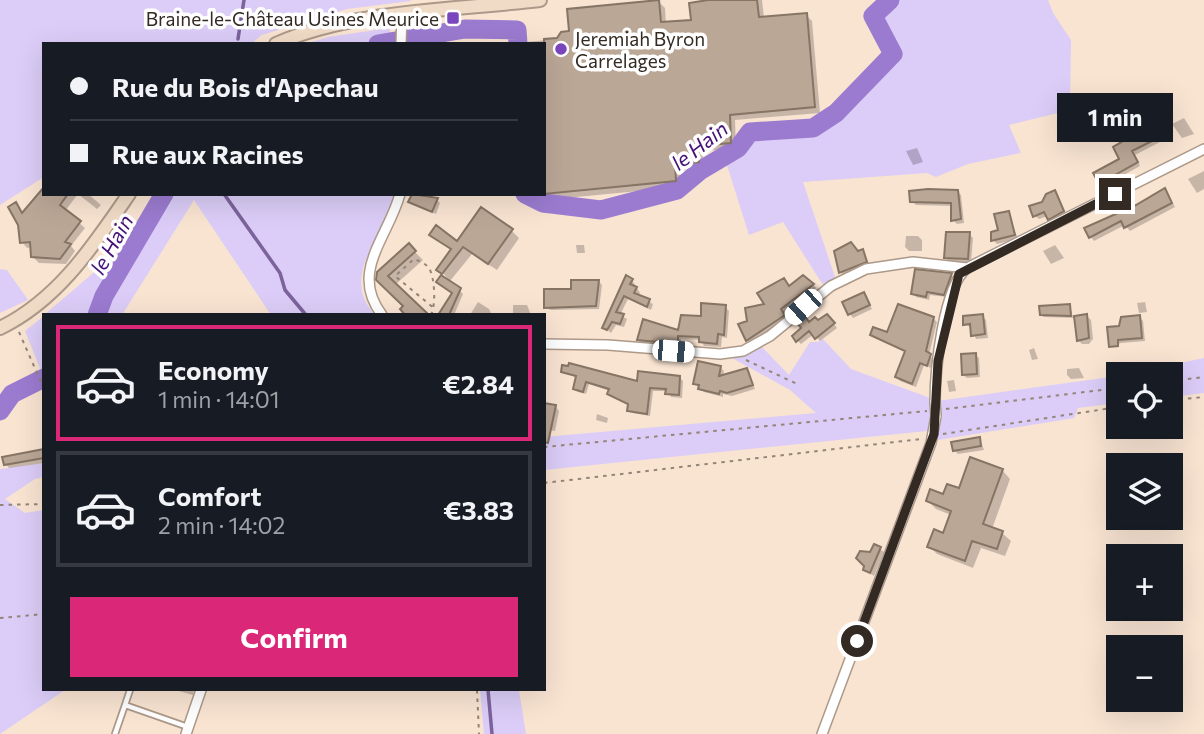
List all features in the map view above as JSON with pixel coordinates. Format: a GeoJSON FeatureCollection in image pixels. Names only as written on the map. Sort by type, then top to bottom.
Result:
{"type":"FeatureCollection","features":[{"type":"Feature","properties":{"kind":"main road"},"geometry":{"type":"LineString","coordinates":[[281,42],[311,30],[402,15],[540,0]]}},
{"type":"Feature","properties":{"kind":"main road"},"geometry":{"type":"LineString","coordinates":[[0,328],[48,296],[76,267],[128,196]]}},
{"type":"Feature","properties":{"kind":"street"},"geometry":{"type":"LineString","coordinates":[[401,39],[402,15]]}},
{"type":"Feature","properties":{"kind":"street"},"geometry":{"type":"LineString","coordinates":[[822,734],[934,434],[935,402],[946,321],[959,274],[1204,149]]}},
{"type":"Feature","properties":{"kind":"street"},"geometry":{"type":"LineString","coordinates":[[381,313],[369,295],[367,274],[399,196]]}},
{"type":"Feature","properties":{"kind":"street"},"geometry":{"type":"LineString","coordinates":[[546,344],[737,353],[770,336],[831,286],[866,270],[913,262],[967,268]]}},
{"type":"Feature","properties":{"kind":"street"},"geometry":{"type":"LineString","coordinates":[[188,730],[201,691]]}},
{"type":"Feature","properties":{"kind":"lane"},"geometry":{"type":"LineString","coordinates":[[115,734],[130,691]]}},
{"type":"Feature","properties":{"kind":"lane"},"geometry":{"type":"LineString","coordinates":[[125,705],[188,730]]}},
{"type":"Feature","properties":{"kind":"path"},"geometry":{"type":"LineString","coordinates":[[432,313],[435,309],[430,271],[426,264],[414,259],[394,276],[435,309]]}},
{"type":"Feature","properties":{"kind":"path"},"geometry":{"type":"LineString","coordinates":[[14,320],[42,386]]}},
{"type":"Feature","properties":{"kind":"path"},"geometry":{"type":"LineString","coordinates":[[737,353],[762,369],[797,384]]}},
{"type":"Feature","properties":{"kind":"path"},"geometry":{"type":"LineString","coordinates":[[1183,380],[1204,377]]}},
{"type":"Feature","properties":{"kind":"path"},"geometry":{"type":"LineString","coordinates":[[546,447],[926,411],[1106,389]]}},
{"type":"Feature","properties":{"kind":"path"},"geometry":{"type":"LineString","coordinates":[[1183,400],[1204,397]]}},
{"type":"Feature","properties":{"kind":"path"},"geometry":{"type":"LineString","coordinates":[[546,483],[916,441],[934,434],[1106,409]]}},
{"type":"Feature","properties":{"kind":"path"},"geometry":{"type":"LineString","coordinates":[[0,505],[42,504]]}},
{"type":"Feature","properties":{"kind":"path"},"geometry":{"type":"LineString","coordinates":[[0,618],[42,614]]}},
{"type":"Feature","properties":{"kind":"path"},"geometry":{"type":"LineString","coordinates":[[477,691],[479,734]]}},
{"type":"Feature","properties":{"kind":"shaded area"},"geometry":{"type":"Polygon","coordinates":[[[0,0],[411,1],[347,9],[262,35],[253,42],[42,42],[42,178],[0,205],[0,0]]]}},
{"type":"Feature","properties":{"kind":"shaded area"},"geometry":{"type":"Polygon","coordinates":[[[884,0],[1048,0],[1053,13],[1071,40],[1070,110],[1009,125],[1021,153],[968,164],[936,177],[927,173],[803,182],[836,280],[823,285],[783,222],[749,235],[726,162],[740,155],[755,138],[804,138],[827,127],[898,51],[889,34],[866,13],[884,0]]]}},
{"type":"Feature","properties":{"kind":"shaded area"},"geometry":{"type":"Polygon","coordinates":[[[389,28],[392,39],[369,42],[312,42],[389,28]]]}},
{"type":"Feature","properties":{"kind":"shaded area"},"geometry":{"type":"Polygon","coordinates":[[[154,196],[393,196],[363,269],[361,284],[365,299],[374,313],[270,313],[194,200],[123,313],[46,313],[126,245],[154,196]]]}},
{"type":"Feature","properties":{"kind":"shaded area"},"geometry":{"type":"Polygon","coordinates":[[[0,269],[7,270],[28,300],[0,313],[0,269]]]}},
{"type":"Feature","properties":{"kind":"shaded area"},"geometry":{"type":"Polygon","coordinates":[[[42,318],[42,373],[25,331],[42,318]]]}},
{"type":"Feature","properties":{"kind":"shaded area"},"geometry":{"type":"Polygon","coordinates":[[[823,339],[851,369],[930,398],[930,402],[1106,378],[1106,404],[1078,408],[1074,418],[938,440],[927,431],[546,470],[546,437],[816,413],[790,390],[732,358],[762,347],[789,375],[810,342],[823,339]]]}},
{"type":"Feature","properties":{"kind":"shaded area"},"geometry":{"type":"Polygon","coordinates":[[[1204,358],[1204,393],[1183,396],[1183,362],[1204,358]]]}},
{"type":"Feature","properties":{"kind":"shaded area"},"geometry":{"type":"Polygon","coordinates":[[[42,463],[42,477],[35,479],[5,499],[25,513],[42,510],[42,691],[64,691],[0,734],[0,469],[42,463]]]}},
{"type":"Feature","properties":{"kind":"shaded area"},"geometry":{"type":"Polygon","coordinates":[[[480,691],[519,691],[526,734],[484,734],[480,691]]]}},
{"type":"Feature","properties":{"kind":"building"},"geometry":{"type":"Polygon","coordinates":[[[659,0],[661,22],[691,20],[689,3],[708,0],[757,0],[759,17],[807,13],[815,107],[730,115],[731,143],[697,146],[699,162],[675,164],[676,181],[546,194],[544,39],[557,38],[561,32],[569,31],[567,9],[659,0]]]}},
{"type":"Feature","properties":{"kind":"building"},"geometry":{"type":"Polygon","coordinates":[[[1153,124],[1160,137],[1132,151],[1138,162],[1099,184],[1093,173],[1119,159],[1113,147],[1153,124]]]}},
{"type":"Feature","properties":{"kind":"building"},"geometry":{"type":"Polygon","coordinates":[[[1165,188],[1172,203],[1124,228],[1121,221],[1089,238],[1084,228],[1136,205],[1165,188]]]}},
{"type":"Feature","properties":{"kind":"building"},"geometry":{"type":"Polygon","coordinates":[[[42,189],[42,196],[67,196],[60,205],[81,221],[65,242],[71,244],[60,259],[31,257],[30,242],[20,243],[18,225],[8,207],[16,202],[22,213],[42,189]]]}},
{"type":"Feature","properties":{"kind":"building"},"geometry":{"type":"Polygon","coordinates":[[[958,190],[961,219],[951,221],[951,203],[910,202],[909,191],[958,190]]]}},
{"type":"Feature","properties":{"kind":"building"},"geometry":{"type":"Polygon","coordinates":[[[1055,190],[1064,211],[1048,220],[1044,212],[1033,217],[1029,206],[1042,202],[1046,194],[1055,190]]]}},
{"type":"Feature","properties":{"kind":"building"},"geometry":{"type":"Polygon","coordinates":[[[411,196],[438,198],[432,212],[408,202],[411,196]]]}},
{"type":"Feature","properties":{"kind":"building"},"geometry":{"type":"Polygon","coordinates":[[[481,207],[513,229],[488,264],[463,247],[442,274],[436,270],[451,249],[429,235],[436,225],[457,241],[481,207]]]}},
{"type":"Feature","properties":{"kind":"building"},"geometry":{"type":"Polygon","coordinates":[[[1009,211],[1015,235],[991,241],[991,232],[998,230],[994,214],[1009,211]]]}},
{"type":"Feature","properties":{"kind":"building"},"geometry":{"type":"Polygon","coordinates":[[[946,232],[970,232],[968,259],[944,258],[946,232]]]}},
{"type":"Feature","properties":{"kind":"building"},"geometry":{"type":"Polygon","coordinates":[[[851,242],[858,251],[863,249],[867,262],[839,273],[834,251],[851,242]]]}},
{"type":"Feature","properties":{"kind":"building"},"geometry":{"type":"Polygon","coordinates":[[[409,243],[416,251],[388,276],[427,313],[403,313],[400,309],[403,306],[376,280],[377,272],[409,243]]]}},
{"type":"Feature","properties":{"kind":"building"},"geometry":{"type":"Polygon","coordinates":[[[915,269],[952,273],[944,295],[927,292],[926,297],[911,294],[915,269]]]}},
{"type":"Feature","properties":{"kind":"building"},"geometry":{"type":"Polygon","coordinates":[[[441,275],[461,288],[450,313],[439,313],[452,293],[436,282],[441,275]]]}},
{"type":"Feature","properties":{"kind":"building"},"geometry":{"type":"Polygon","coordinates":[[[626,275],[633,279],[630,284],[637,287],[634,293],[650,299],[647,307],[624,296],[616,312],[624,314],[620,324],[612,322],[607,330],[602,328],[626,275]]]}},
{"type":"Feature","properties":{"kind":"building"},"geometry":{"type":"Polygon","coordinates":[[[803,275],[814,284],[781,309],[785,315],[746,341],[738,324],[747,321],[745,308],[764,304],[757,293],[784,278],[789,286],[803,275]]]}},
{"type":"Feature","properties":{"kind":"building"},"geometry":{"type":"Polygon","coordinates":[[[571,280],[599,280],[596,306],[544,308],[544,289],[571,289],[571,280]]]}},
{"type":"Feature","properties":{"kind":"building"},"geometry":{"type":"Polygon","coordinates":[[[864,292],[870,305],[848,315],[842,302],[864,292]]]}},
{"type":"Feature","properties":{"kind":"building"},"geometry":{"type":"Polygon","coordinates":[[[701,303],[726,305],[724,335],[718,334],[717,344],[699,342],[699,337],[678,336],[678,344],[637,340],[643,319],[678,330],[681,315],[701,316],[701,303]]]}},
{"type":"Feature","properties":{"kind":"building"},"geometry":{"type":"Polygon","coordinates":[[[898,304],[934,317],[926,351],[931,354],[927,366],[920,363],[912,384],[895,377],[905,351],[870,335],[873,327],[887,332],[898,304]]]}},
{"type":"Feature","properties":{"kind":"building"},"geometry":{"type":"Polygon","coordinates":[[[1070,304],[1071,316],[1040,315],[1039,306],[1070,304]]]}},
{"type":"Feature","properties":{"kind":"building"},"geometry":{"type":"Polygon","coordinates":[[[827,314],[835,323],[815,339],[809,331],[796,342],[792,336],[801,328],[797,323],[805,316],[809,322],[815,317],[818,320],[827,314]]]}},
{"type":"Feature","properties":{"kind":"building"},"geometry":{"type":"Polygon","coordinates":[[[983,314],[985,334],[971,336],[970,324],[963,325],[963,316],[983,314]]]}},
{"type":"Feature","properties":{"kind":"building"},"geometry":{"type":"Polygon","coordinates":[[[1087,314],[1089,338],[1077,341],[1074,316],[1087,314]]]}},
{"type":"Feature","properties":{"kind":"building"},"geometry":{"type":"Polygon","coordinates":[[[1140,315],[1142,338],[1118,340],[1118,346],[1109,347],[1107,327],[1119,326],[1121,317],[1140,315]]]}},
{"type":"Feature","properties":{"kind":"building"},"geometry":{"type":"Polygon","coordinates":[[[976,353],[977,374],[962,375],[961,354],[976,353]]]}},
{"type":"Feature","properties":{"kind":"building"},"geometry":{"type":"Polygon","coordinates":[[[698,361],[721,366],[719,376],[747,368],[753,385],[727,393],[720,391],[719,394],[698,389],[699,385],[693,384],[698,361]]]}},
{"type":"Feature","properties":{"kind":"building"},"geometry":{"type":"Polygon","coordinates":[[[569,363],[637,381],[638,371],[680,376],[679,395],[665,394],[666,389],[650,388],[647,414],[627,411],[628,404],[607,394],[609,389],[586,382],[583,392],[573,389],[576,376],[561,372],[562,365],[568,366],[569,363]]]}},
{"type":"Feature","properties":{"kind":"building"},"geometry":{"type":"Polygon","coordinates":[[[546,403],[556,405],[546,442],[546,403]]]}},
{"type":"Feature","properties":{"kind":"building"},"geometry":{"type":"Polygon","coordinates":[[[980,437],[981,446],[953,451],[951,442],[980,437]]]}},
{"type":"Feature","properties":{"kind":"building"},"geometry":{"type":"Polygon","coordinates":[[[42,449],[42,458],[4,465],[2,457],[42,449]]]}},
{"type":"Feature","properties":{"kind":"building"},"geometry":{"type":"Polygon","coordinates":[[[970,457],[1003,469],[983,524],[1003,531],[997,549],[972,541],[965,561],[927,547],[934,529],[943,533],[951,511],[926,501],[930,489],[943,494],[947,484],[959,488],[970,457]]]}},
{"type":"Feature","properties":{"kind":"building"},"geometry":{"type":"Polygon","coordinates":[[[874,544],[881,547],[870,573],[863,570],[864,566],[856,558],[860,551],[870,552],[874,544]]]}},
{"type":"Feature","properties":{"kind":"waterway"},"geometry":{"type":"LineString","coordinates":[[238,39],[244,0]]}},
{"type":"Feature","properties":{"kind":"waterway","name":"le Hain"},"geometry":{"type":"LineString","coordinates":[[529,196],[543,203],[601,210],[677,190],[701,170],[738,148],[750,132],[813,128],[836,113],[893,54],[873,16],[890,0]]}},
{"type":"Feature","properties":{"kind":"waterway","name":"le Hain"},"geometry":{"type":"LineString","coordinates":[[390,42],[465,29],[517,30],[518,42]]}},
{"type":"Feature","properties":{"kind":"waterway","name":"le Hain"},"geometry":{"type":"LineString","coordinates":[[98,313],[104,296],[163,196]]}},
{"type":"Feature","properties":{"kind":"waterway"},"geometry":{"type":"LineString","coordinates":[[225,196],[280,273],[285,290],[304,313]]}},
{"type":"Feature","properties":{"kind":"waterway","name":"le Hain"},"geometry":{"type":"LineString","coordinates":[[0,411],[12,394],[42,379]]}},
{"type":"Feature","properties":{"kind":"waterway"},"geometry":{"type":"LineString","coordinates":[[488,691],[492,734]]}},
{"type":"Feature","properties":{"kind":"place","name":"Braine-le-Château Usines Meurice"},"geometry":{"type":"Point","coordinates":[453,18]}},
{"type":"Feature","properties":{"kind":"place","name":"Jeremiah Byron Carrelages"},"geometry":{"type":"Point","coordinates":[561,49]}},
{"type":"Feature","properties":{"kind":"route"},"geometry":{"type":"LineString","coordinates":[[857,641],[932,443],[936,428],[935,386],[938,361],[959,274],[1115,194]]}}]}
